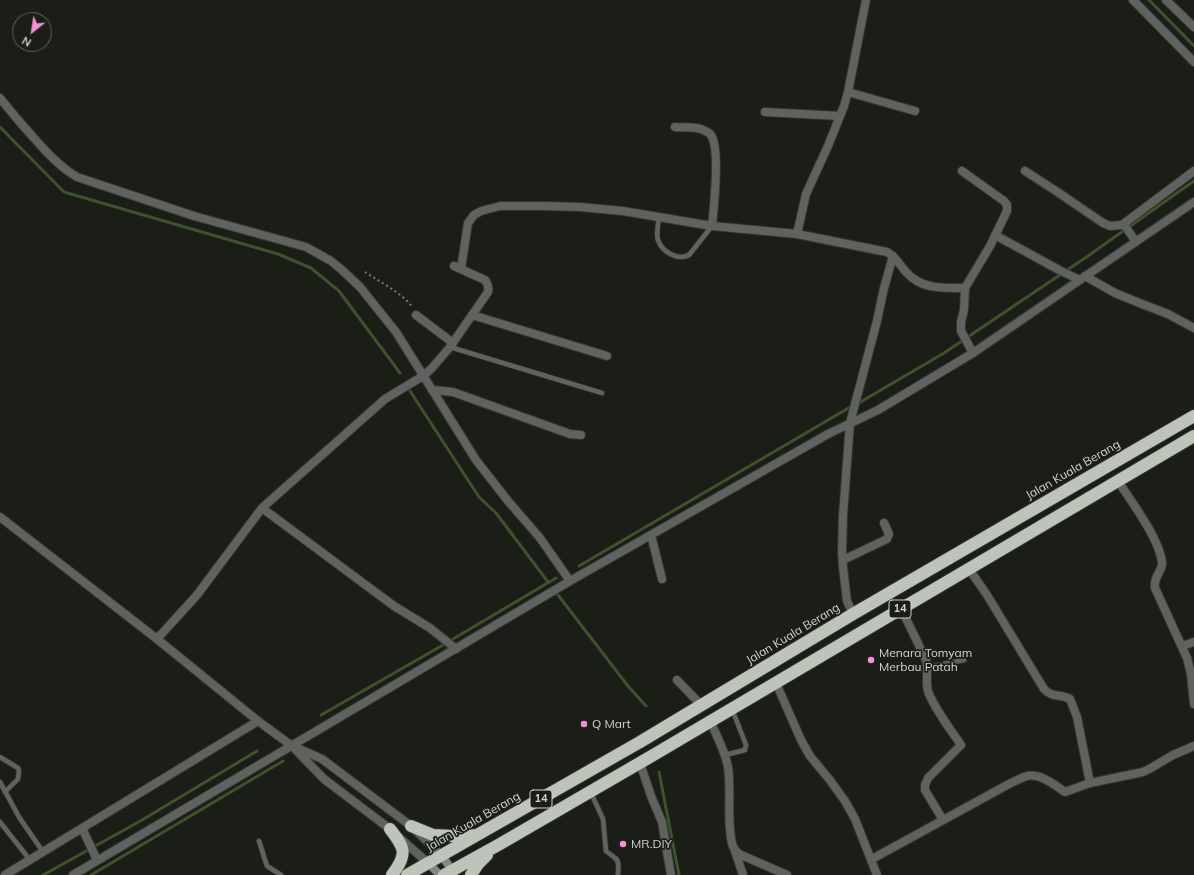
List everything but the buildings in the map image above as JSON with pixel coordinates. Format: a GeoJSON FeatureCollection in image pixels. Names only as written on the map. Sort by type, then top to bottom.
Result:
{"type":"FeatureCollection","features":[{"type":"Feature","properties":{"kind":"highway","name":"Jalan Kuala Berang"},"geometry":{"type":"LineString","coordinates":[[407,875],[634,746],[853,614],[1194,416]]}},
{"type":"Feature","properties":{"kind":"highway","name":"14"},"geometry":{"type":"LineString","coordinates":[[450,873],[640,763],[1194,436]]}},
{"type":"Feature","properties":{"kind":"highway"},"geometry":{"type":"LineString","coordinates":[[1105,467],[1128,465],[1134,471]]}},
{"type":"Feature","properties":{"kind":"highway"},"geometry":{"type":"LineString","coordinates":[[412,826],[433,835],[448,836],[479,834]]}},
{"type":"Feature","properties":{"kind":"highway"},"geometry":{"type":"LineString","coordinates":[[390,829],[399,841],[403,855],[401,862],[392,875]]}},
{"type":"Feature","properties":{"kind":"highway"},"geometry":{"type":"LineString","coordinates":[[471,875],[484,857],[500,844]]}},
{"type":"Feature","properties":{"kind":"street"},"geometry":{"type":"LineString","coordinates":[[797,234],[806,194],[840,116],[848,92],[866,0]]}},
{"type":"Feature","properties":{"kind":"street"},"geometry":{"type":"LineString","coordinates":[[1133,0],[1194,62]]}},
{"type":"Feature","properties":{"kind":"street"},"geometry":{"type":"LineString","coordinates":[[1166,0],[1194,27]]}},
{"type":"Feature","properties":{"kind":"street"},"geometry":{"type":"LineString","coordinates":[[848,92],[914,111]]}},
{"type":"Feature","properties":{"kind":"street"},"geometry":{"type":"LineString","coordinates":[[0,98],[10,112],[49,155],[67,172],[77,177],[194,216],[306,248],[331,261],[352,278],[396,332],[476,460],[508,501],[540,538],[570,581]]}},
{"type":"Feature","properties":{"kind":"street"},"geometry":{"type":"LineString","coordinates":[[765,112],[840,116]]}},
{"type":"Feature","properties":{"kind":"street"},"geometry":{"type":"LineString","coordinates":[[675,127],[701,128],[711,136],[713,140],[716,171],[712,226]]}},
{"type":"Feature","properties":{"kind":"street"},"geometry":{"type":"LineString","coordinates":[[962,171],[1004,201],[1007,205],[1007,211],[990,246],[964,288],[964,310],[961,322],[961,331],[971,350]]}},
{"type":"Feature","properties":{"kind":"street"},"geometry":{"type":"LineString","coordinates":[[1025,171],[1103,223],[1110,226],[1124,226],[1194,171]]}},
{"type":"Feature","properties":{"kind":"street"},"geometry":{"type":"LineString","coordinates":[[73,875],[96,858],[292,746],[570,581],[851,420],[878,410],[1082,278],[1134,240],[1194,202]]}},
{"type":"Feature","properties":{"kind":"street"},"geometry":{"type":"LineString","coordinates":[[157,639],[197,595],[262,508],[385,399],[423,376],[438,362],[452,345],[488,292],[488,284],[485,280],[458,268],[468,223],[474,215],[481,211],[500,206],[580,207],[623,211],[712,226],[797,234],[878,249],[893,256],[905,271],[916,281],[937,288],[964,288]]}},
{"type":"Feature","properties":{"kind":"street"},"geometry":{"type":"LineString","coordinates":[[1124,226],[1134,240]]}},
{"type":"Feature","properties":{"kind":"street"},"geometry":{"type":"LineString","coordinates":[[995,235],[1071,276],[1082,278],[1168,314],[1194,328]]}},
{"type":"Feature","properties":{"kind":"street"},"geometry":{"type":"LineString","coordinates":[[853,614],[847,601],[843,560],[843,515],[851,420],[893,256]]}},
{"type":"Feature","properties":{"kind":"street"},"geometry":{"type":"LineString","coordinates":[[416,315],[452,345]]}},
{"type":"Feature","properties":{"kind":"street"},"geometry":{"type":"LineString","coordinates":[[472,315],[607,356]]}},
{"type":"Feature","properties":{"kind":"street"},"geometry":{"type":"LineString","coordinates":[[432,390],[453,392],[570,434],[581,435]]}},
{"type":"Feature","properties":{"kind":"street"},"geometry":{"type":"LineString","coordinates":[[1118,481],[1140,514],[1158,549],[1162,568],[1155,579],[1156,588],[1187,658],[1191,674],[1194,704]]}},
{"type":"Feature","properties":{"kind":"street"},"geometry":{"type":"LineString","coordinates":[[262,508],[394,606],[430,628],[456,649]]}},
{"type":"Feature","properties":{"kind":"street"},"geometry":{"type":"LineString","coordinates":[[0,517],[157,639],[258,721],[292,746],[324,779],[390,829],[440,875]]}},
{"type":"Feature","properties":{"kind":"street"},"geometry":{"type":"LineString","coordinates":[[843,560],[887,539],[889,534],[884,523]]}},
{"type":"Feature","properties":{"kind":"street"},"geometry":{"type":"LineString","coordinates":[[651,535],[662,579]]}},
{"type":"Feature","properties":{"kind":"street"},"geometry":{"type":"LineString","coordinates":[[969,569],[995,608],[1044,689],[1052,695],[1070,698],[1077,717],[1090,783]]}},
{"type":"Feature","properties":{"kind":"street"},"geometry":{"type":"LineString","coordinates":[[901,608],[922,649],[928,667],[927,690],[932,702],[961,745],[928,778],[925,785],[925,790],[943,820]]}},
{"type":"Feature","properties":{"kind":"street"},"geometry":{"type":"LineString","coordinates":[[1182,646],[1194,642]]}},
{"type":"Feature","properties":{"kind":"street"},"geometry":{"type":"LineString","coordinates":[[677,680],[701,705]]}},
{"type":"Feature","properties":{"kind":"street"},"geometry":{"type":"LineString","coordinates":[[776,682],[801,740],[810,756],[828,779],[855,819],[877,875]]}},
{"type":"Feature","properties":{"kind":"street"},"geometry":{"type":"LineString","coordinates":[[5,875],[258,721]]}},
{"type":"Feature","properties":{"kind":"street"},"geometry":{"type":"LineString","coordinates":[[710,721],[725,755],[728,768],[731,842],[743,875]]}},
{"type":"Feature","properties":{"kind":"street"},"geometry":{"type":"LineString","coordinates":[[292,746],[322,759],[412,826],[442,856],[450,873]]}},
{"type":"Feature","properties":{"kind":"street"},"geometry":{"type":"LineString","coordinates":[[872,859],[1010,784],[1028,776],[1044,779],[1064,792],[1090,783],[1142,772],[1194,746]]}},
{"type":"Feature","properties":{"kind":"street"},"geometry":{"type":"LineString","coordinates":[[640,763],[651,796],[662,822],[671,875]]}},
{"type":"Feature","properties":{"kind":"street"},"geometry":{"type":"LineString","coordinates":[[82,828],[96,858]]}},
{"type":"Feature","properties":{"kind":"street"},"geometry":{"type":"LineString","coordinates":[[735,851],[787,875]]}},
{"type":"Feature","properties":{"kind":"lane"},"geometry":{"type":"LineString","coordinates":[[659,218],[658,239],[666,251],[674,256],[686,257],[689,255],[712,226]]}},
{"type":"Feature","properties":{"kind":"lane"},"geometry":{"type":"LineString","coordinates":[[452,345],[602,393]]}},
{"type":"Feature","properties":{"kind":"lane"},"geometry":{"type":"LineString","coordinates":[[928,667],[964,660]]}},
{"type":"Feature","properties":{"kind":"lane"},"geometry":{"type":"LineString","coordinates":[[725,755],[745,750],[746,748],[732,708]]}},
{"type":"Feature","properties":{"kind":"lane"},"geometry":{"type":"LineString","coordinates":[[0,757],[18,768],[19,771],[18,779],[5,792]]}},
{"type":"Feature","properties":{"kind":"lane"},"geometry":{"type":"LineString","coordinates":[[0,783],[19,817],[43,852]]}},
{"type":"Feature","properties":{"kind":"lane"},"geometry":{"type":"LineString","coordinates":[[590,791],[603,819],[606,851],[618,860],[618,875]]}},
{"type":"Feature","properties":{"kind":"lane"},"geometry":{"type":"LineString","coordinates":[[0,822],[30,860]]}},
{"type":"Feature","properties":{"kind":"lane"},"geometry":{"type":"LineString","coordinates":[[259,841],[267,866],[281,875]]}},
{"type":"Feature","properties":{"kind":"path"},"geometry":{"type":"LineString","coordinates":[[365,272],[410,303],[416,315]]}},
{"type":"Feature","properties":{"kind":"waterway"},"geometry":{"type":"LineString","coordinates":[[1149,0],[1194,46]]}},
{"type":"Feature","properties":{"kind":"waterway"},"geometry":{"type":"LineString","coordinates":[[0,127],[64,192],[278,254],[311,268],[339,291],[400,373]]}},
{"type":"Feature","properties":{"kind":"waterway"},"geometry":{"type":"LineString","coordinates":[[857,404],[944,353],[1085,258],[1194,181]]}},
{"type":"Feature","properties":{"kind":"waterway"},"geometry":{"type":"LineString","coordinates":[[410,391],[479,497],[496,513],[548,582]]}},
{"type":"Feature","properties":{"kind":"waterway"},"geometry":{"type":"LineString","coordinates":[[579,566],[852,406]]}},
{"type":"Feature","properties":{"kind":"waterway"},"geometry":{"type":"LineString","coordinates":[[453,639],[556,578]]}},
{"type":"Feature","properties":{"kind":"waterway"},"geometry":{"type":"LineString","coordinates":[[558,595],[628,686],[646,706]]}},
{"type":"Feature","properties":{"kind":"waterway"},"geometry":{"type":"LineString","coordinates":[[321,715],[443,645]]}},
{"type":"Feature","properties":{"kind":"waterway"},"geometry":{"type":"LineString","coordinates":[[43,875],[142,820],[257,751]]}},
{"type":"Feature","properties":{"kind":"waterway"},"geometry":{"type":"LineString","coordinates":[[91,875],[283,761]]}},
{"type":"Feature","properties":{"kind":"waterway"},"geometry":{"type":"LineString","coordinates":[[659,772],[679,875]]}},
{"type":"Feature","properties":{"kind":"place","name":"Menara Tomyam Merbau Patah"},"geometry":{"type":"Point","coordinates":[871,660]}},
{"type":"Feature","properties":{"kind":"place","name":"Q Mart"},"geometry":{"type":"Point","coordinates":[584,724]}},
{"type":"Feature","properties":{"kind":"place","name":"MR.DIY"},"geometry":{"type":"Point","coordinates":[623,844]}}]}
